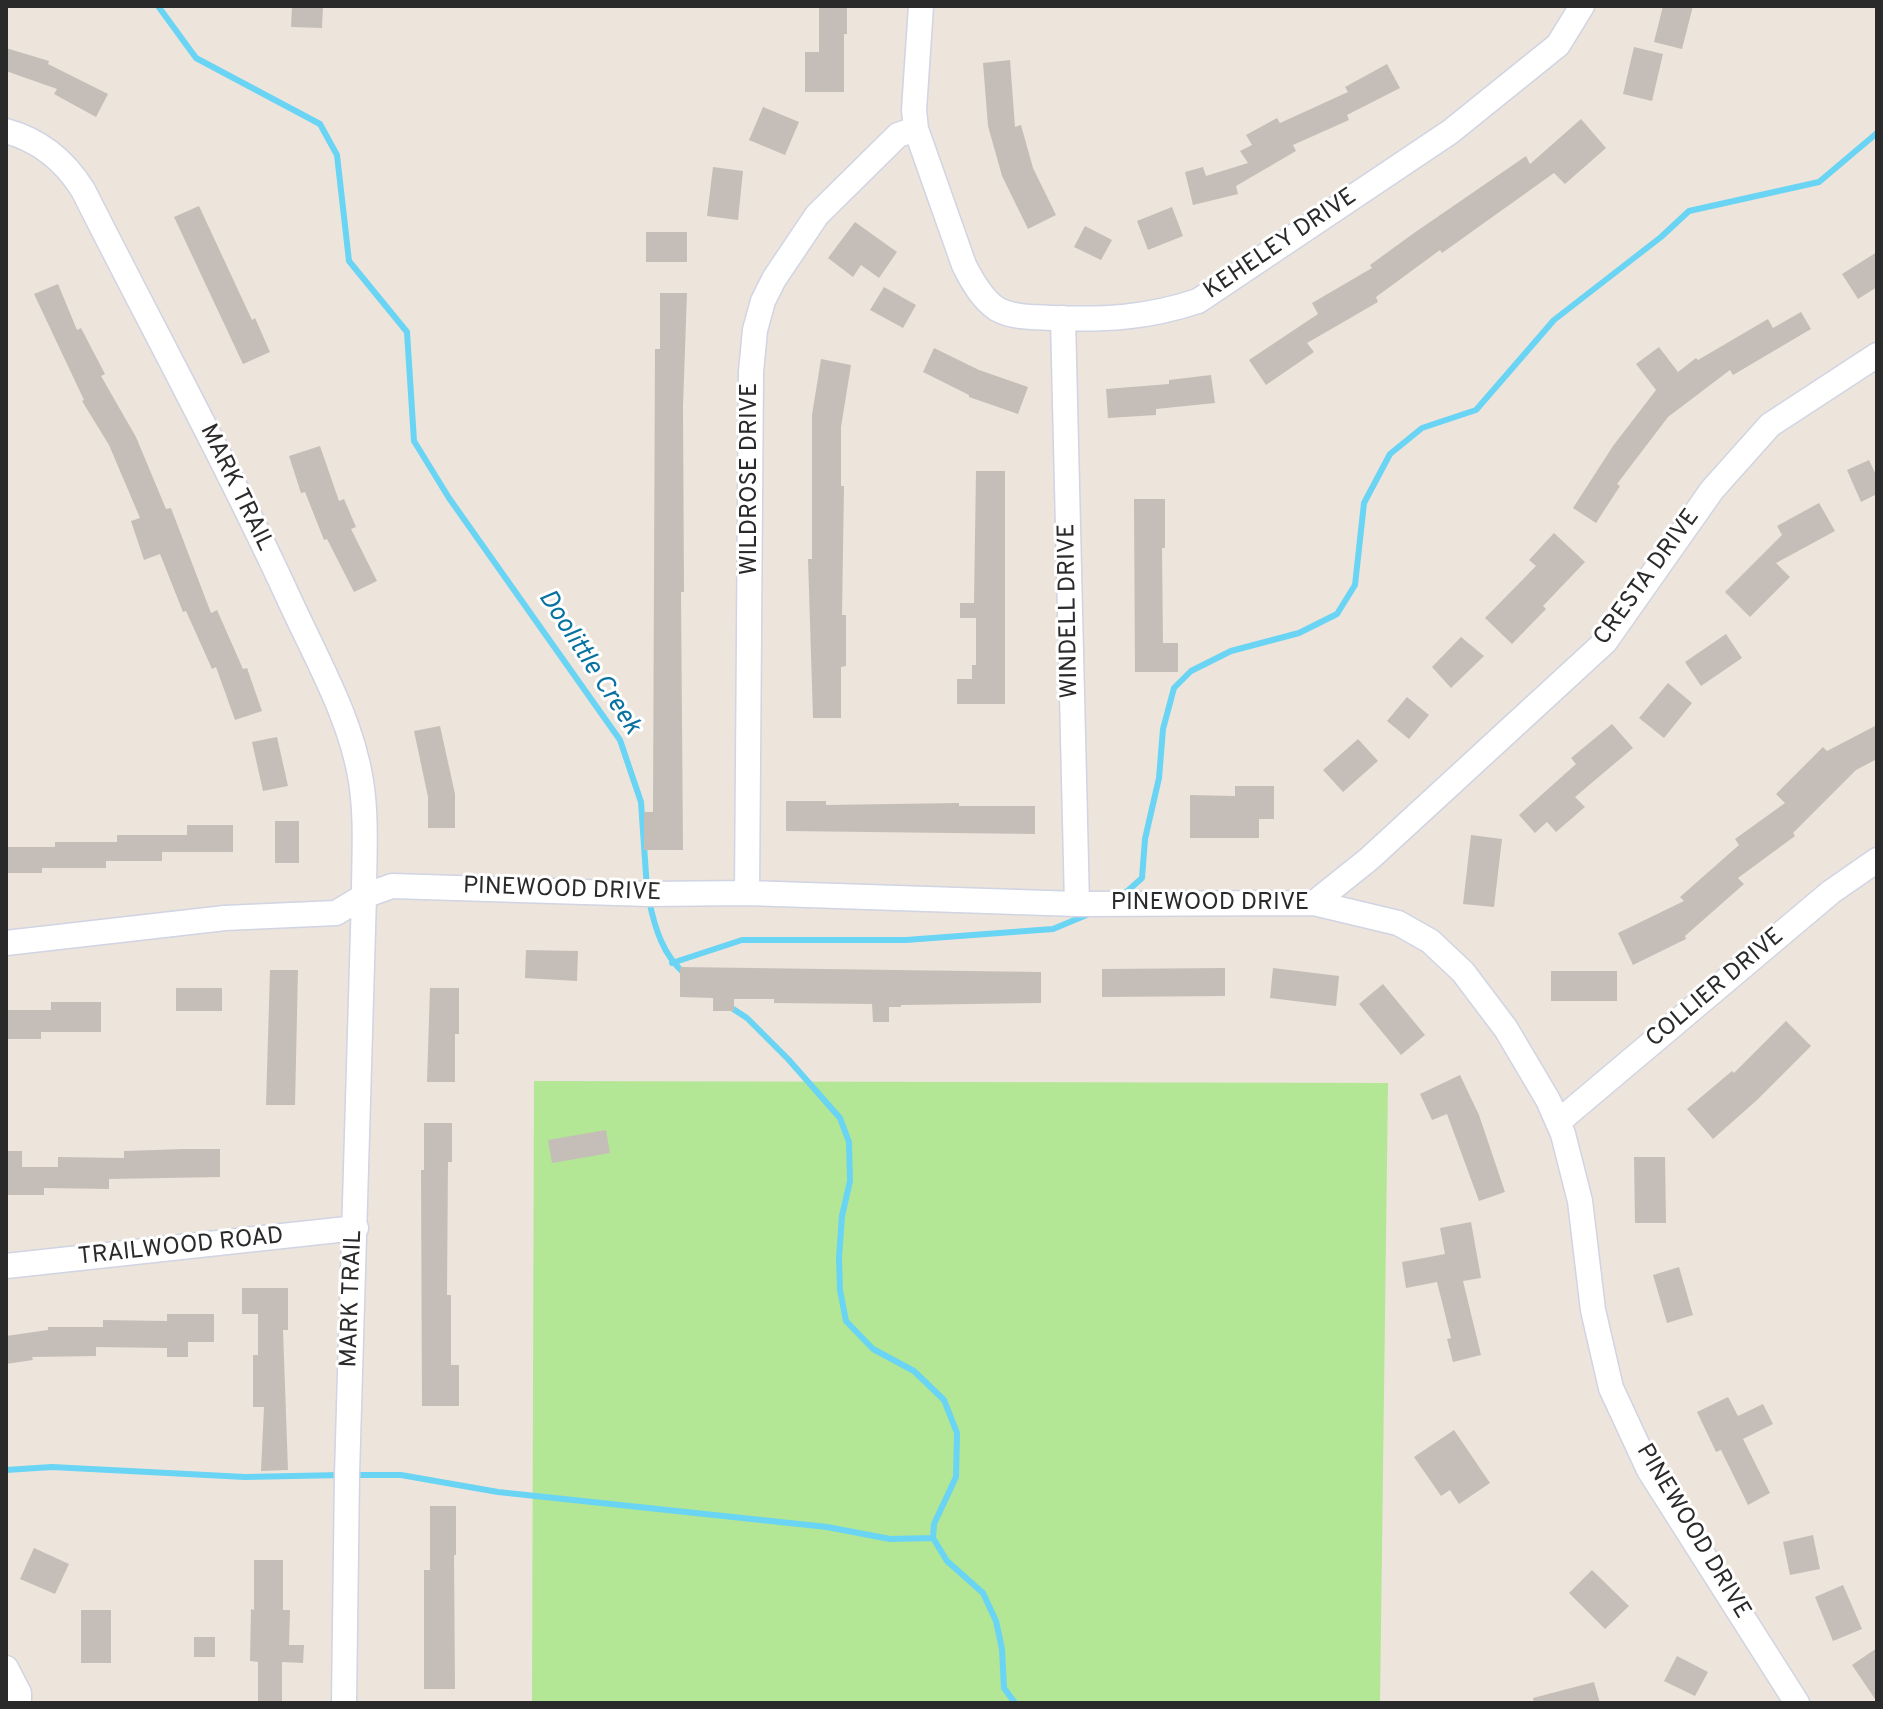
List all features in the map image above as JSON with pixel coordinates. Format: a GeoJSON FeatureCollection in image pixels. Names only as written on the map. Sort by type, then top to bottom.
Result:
{"type":"FeatureCollection","features":[{"type":"Feature","properties":{"kind":"street","name":"KEHELEY DRIVE"},"geometry":{"type":"LineString","coordinates":[[921,6],[914,110],[916,129],[964,265],[987,300],[999,310],[1025,317],[1063,318],[1130,318],[1164,312],[1198,301],[1450,132],[1558,45],[1582,6]]}},
{"type":"Feature","properties":{"kind":"street","name":"WILDROSE DRIVE"},"geometry":{"type":"LineString","coordinates":[[747,893],[751,372],[755,330],[763,301],[774,279],[817,215],[898,135],[916,129]]}},
{"type":"Feature","properties":{"kind":"street","name":"MARK TRAIL"},"geometry":{"type":"LineString","coordinates":[[6,131],[39,144],[72,172],[83,190],[152,321],[282,584],[332,692],[353,748],[361,780],[365,816],[364,896],[347,1475],[344,1703]]}},
{"type":"Feature","properties":{"kind":"street","name":"WINDELL DRIVE"},"geometry":{"type":"LineString","coordinates":[[1063,318],[1077,904]]}},
{"type":"Feature","properties":{"kind":"street","name":"CRESTA DRIVE"},"geometry":{"type":"LineString","coordinates":[[1314,903],[1369,859],[1605,642],[1712,490],[1770,425],[1877,355]]}},
{"type":"Feature","properties":{"kind":"street","name":"COLLIER DRIVE"},"geometry":{"type":"LineString","coordinates":[[1558,1122],[1831,892],[1877,860]]}},
{"type":"Feature","properties":{"kind":"street","name":"PINEWOOD DRIVE"},"geometry":{"type":"LineString","coordinates":[[364,896],[392,886],[1077,904],[1314,903],[1398,923],[1430,941],[1463,972],[1506,1029],[1548,1100],[1558,1122],[1580,1201],[1593,1310],[1611,1388],[1649,1470],[1797,1703]]}},
{"type":"Feature","properties":{"kind":"street"},"geometry":{"type":"LineString","coordinates":[[6,943],[225,918],[336,913],[364,896]]}},
{"type":"Feature","properties":{"kind":"street","name":"TRAILWOOD ROAD"},"geometry":{"type":"LineString","coordinates":[[6,1266],[94,1259],[356,1228]]}},
{"type":"Feature","properties":{"kind":"street"},"geometry":{"type":"LineString","coordinates":[[6,1668],[19,1693],[19,1703]]}},
{"type":"Feature","properties":{"kind":"green space"},"geometry":{"type":"Polygon","coordinates":[[[534,1081],[1388,1083],[1380,1703],[532,1703],[534,1081]]]}},
{"type":"Feature","properties":{"kind":"building"},"geometry":{"type":"Polygon","coordinates":[[[292,6],[323,6],[322,28],[291,27],[292,6]]]}},
{"type":"Feature","properties":{"kind":"building"},"geometry":{"type":"Polygon","coordinates":[[[819,6],[847,6],[844,92],[805,92],[805,52],[819,52],[819,6]]]}},
{"type":"Feature","properties":{"kind":"building"},"geometry":{"type":"Polygon","coordinates":[[[1663,6],[1693,6],[1682,49],[1654,42],[1663,6]]]}},
{"type":"Feature","properties":{"kind":"building"},"geometry":{"type":"Polygon","coordinates":[[[1634,47],[1663,54],[1652,101],[1623,94],[1634,47]]]}},
{"type":"Feature","properties":{"kind":"building"},"geometry":{"type":"Polygon","coordinates":[[[6,48],[49,61],[48,64],[108,94],[96,117],[54,94],[57,89],[6,71],[6,48]]]}},
{"type":"Feature","properties":{"kind":"building"},"geometry":{"type":"Polygon","coordinates":[[[1010,60],[1015,127],[1021,125],[1033,168],[1056,215],[1028,229],[1002,176],[988,126],[983,63],[1010,60]]]}},
{"type":"Feature","properties":{"kind":"building"},"geometry":{"type":"Polygon","coordinates":[[[1387,64],[1400,88],[1347,115],[1349,120],[1293,145],[1296,151],[1236,186],[1238,194],[1193,205],[1185,172],[1203,167],[1206,176],[1248,163],[1240,151],[1252,145],[1246,135],[1277,118],[1280,123],[1348,92],[1345,87],[1387,64]]]}},
{"type":"Feature","properties":{"kind":"building"},"geometry":{"type":"Polygon","coordinates":[[[763,107],[799,122],[785,155],[749,140],[763,107]]]}},
{"type":"Feature","properties":{"kind":"building"},"geometry":{"type":"Polygon","coordinates":[[[1581,119],[1606,148],[1565,184],[1554,173],[1442,253],[1440,250],[1376,297],[1378,302],[1307,343],[1314,352],[1266,385],[1249,360],[1318,314],[1312,303],[1372,268],[1370,265],[1414,233],[1526,156],[1530,164],[1581,119]]]}},
{"type":"Feature","properties":{"kind":"building"},"geometry":{"type":"Polygon","coordinates":[[[713,167],[743,171],[738,220],[707,216],[713,167]]]}},
{"type":"Feature","properties":{"kind":"building"},"geometry":{"type":"Polygon","coordinates":[[[199,206],[270,352],[243,364],[174,217],[199,206]]]}},
{"type":"Feature","properties":{"kind":"building"},"geometry":{"type":"Polygon","coordinates":[[[1172,207],[1183,236],[1148,250],[1137,221],[1172,207]]]}},
{"type":"Feature","properties":{"kind":"building"},"geometry":{"type":"Polygon","coordinates":[[[855,222],[897,252],[879,278],[861,265],[853,277],[828,258],[855,222]]]}},
{"type":"Feature","properties":{"kind":"building"},"geometry":{"type":"Polygon","coordinates":[[[1085,226],[1112,240],[1101,260],[1074,247],[1085,226]]]}},
{"type":"Feature","properties":{"kind":"building"},"geometry":{"type":"Polygon","coordinates":[[[646,232],[687,232],[687,262],[646,262],[646,232]]]}},
{"type":"Feature","properties":{"kind":"building"},"geometry":{"type":"Polygon","coordinates":[[[1877,252],[1877,287],[1858,299],[1842,274],[1877,252]]]}},
{"type":"Feature","properties":{"kind":"building"},"geometry":{"type":"Polygon","coordinates":[[[58,284],[77,330],[81,328],[105,374],[101,376],[136,437],[166,509],[171,508],[211,613],[217,610],[243,669],[247,668],[262,711],[235,720],[216,667],[212,669],[186,611],[183,612],[160,554],[144,560],[131,521],[140,518],[109,445],[82,401],[34,294],[58,284]]]}},
{"type":"Feature","properties":{"kind":"building"},"geometry":{"type":"Polygon","coordinates":[[[884,287],[916,305],[903,328],[870,310],[884,287]]]}},
{"type":"Feature","properties":{"kind":"building"},"geometry":{"type":"Polygon","coordinates":[[[660,293],[687,293],[683,406],[684,592],[681,592],[683,850],[644,850],[644,812],[653,812],[655,349],[660,349],[660,293]]]}},
{"type":"Feature","properties":{"kind":"building"},"geometry":{"type":"Polygon","coordinates":[[[1801,312],[1811,329],[1733,375],[1730,370],[1668,417],[1617,484],[1620,486],[1596,523],[1573,508],[1613,446],[1656,390],[1636,364],[1659,347],[1678,372],[1696,358],[1698,360],[1768,319],[1773,328],[1801,312]]]}},
{"type":"Feature","properties":{"kind":"building"},"geometry":{"type":"Polygon","coordinates":[[[934,348],[979,370],[1028,387],[1018,414],[969,397],[923,372],[934,348]]]}},
{"type":"Feature","properties":{"kind":"building"},"geometry":{"type":"Polygon","coordinates":[[[821,359],[851,365],[841,427],[841,486],[844,486],[842,615],[846,615],[846,666],[841,667],[841,718],[813,718],[808,559],[812,559],[812,415],[821,359]]]}},
{"type":"Feature","properties":{"kind":"building"},"geometry":{"type":"Polygon","coordinates":[[[1211,375],[1215,403],[1156,409],[1156,415],[1108,418],[1106,389],[1169,384],[1169,380],[1211,375]]]}},
{"type":"Feature","properties":{"kind":"building"},"geometry":{"type":"Polygon","coordinates":[[[320,446],[339,501],[344,499],[356,527],[351,529],[377,581],[354,592],[327,539],[324,540],[305,492],[301,493],[289,456],[320,446]]]}},
{"type":"Feature","properties":{"kind":"building"},"geometry":{"type":"Polygon","coordinates":[[[1869,460],[1877,477],[1877,494],[1861,502],[1847,470],[1869,460]]]}},
{"type":"Feature","properties":{"kind":"building"},"geometry":{"type":"Polygon","coordinates":[[[976,471],[1005,471],[1005,704],[957,704],[957,679],[972,679],[972,665],[976,665],[976,618],[960,618],[960,603],[974,603],[976,471]]]}},
{"type":"Feature","properties":{"kind":"building"},"geometry":{"type":"Polygon","coordinates":[[[1134,499],[1165,499],[1163,643],[1178,643],[1178,672],[1135,672],[1134,499]]]}},
{"type":"Feature","properties":{"kind":"building"},"geometry":{"type":"Polygon","coordinates":[[[1819,503],[1835,531],[1776,563],[1790,577],[1750,617],[1725,592],[1782,535],[1777,526],[1819,503]]]}},
{"type":"Feature","properties":{"kind":"building"},"geometry":{"type":"Polygon","coordinates":[[[1554,533],[1585,562],[1512,644],[1485,618],[1536,566],[1529,560],[1554,533]]]}},
{"type":"Feature","properties":{"kind":"building"},"geometry":{"type":"Polygon","coordinates":[[[1726,634],[1742,658],[1701,686],[1685,662],[1726,634]]]}},
{"type":"Feature","properties":{"kind":"building"},"geometry":{"type":"Polygon","coordinates":[[[1461,637],[1484,656],[1451,688],[1432,667],[1461,637]]]}},
{"type":"Feature","properties":{"kind":"building"},"geometry":{"type":"Polygon","coordinates":[[[1668,683],[1692,703],[1664,738],[1639,718],[1668,683]]]}},
{"type":"Feature","properties":{"kind":"building"},"geometry":{"type":"Polygon","coordinates":[[[1407,697],[1429,715],[1409,739],[1387,721],[1407,697]]]}},
{"type":"Feature","properties":{"kind":"building"},"geometry":{"type":"Polygon","coordinates":[[[1612,724],[1633,748],[1575,797],[1585,807],[1556,832],[1547,822],[1535,833],[1519,815],[1576,764],[1571,758],[1612,724]]]}},
{"type":"Feature","properties":{"kind":"building"},"geometry":{"type":"Polygon","coordinates":[[[1877,725],[1877,759],[1856,770],[1793,833],[1795,836],[1738,878],[1744,884],[1685,936],[1686,939],[1633,965],[1618,933],[1684,901],[1680,897],[1739,845],[1735,839],[1785,803],[1776,794],[1823,747],[1827,751],[1877,725]]]}},
{"type":"Feature","properties":{"kind":"building"},"geometry":{"type":"Polygon","coordinates":[[[440,726],[455,794],[455,828],[428,828],[428,797],[414,731],[440,726]]]}},
{"type":"Feature","properties":{"kind":"building"},"geometry":{"type":"Polygon","coordinates":[[[277,737],[288,786],[263,791],[252,742],[277,737]]]}},
{"type":"Feature","properties":{"kind":"building"},"geometry":{"type":"Polygon","coordinates":[[[1358,739],[1378,761],[1343,792],[1323,770],[1358,739]]]}},
{"type":"Feature","properties":{"kind":"building"},"geometry":{"type":"Polygon","coordinates":[[[1235,786],[1274,786],[1274,819],[1259,819],[1259,838],[1190,838],[1190,795],[1235,796],[1235,786]]]}},
{"type":"Feature","properties":{"kind":"building"},"geometry":{"type":"Polygon","coordinates":[[[786,801],[826,801],[826,805],[959,803],[959,806],[1035,806],[1035,834],[786,831],[786,801]]]}},
{"type":"Feature","properties":{"kind":"building"},"geometry":{"type":"Polygon","coordinates":[[[275,821],[299,821],[299,863],[275,863],[275,821]]]}},
{"type":"Feature","properties":{"kind":"building"},"geometry":{"type":"Polygon","coordinates":[[[187,825],[233,825],[233,852],[162,852],[162,861],[106,861],[106,868],[42,868],[42,873],[6,873],[6,847],[55,847],[55,842],[117,842],[117,835],[187,835],[187,825]]]}},
{"type":"Feature","properties":{"kind":"building"},"geometry":{"type":"Polygon","coordinates":[[[1471,835],[1502,839],[1494,907],[1463,904],[1471,835]]]}},
{"type":"Feature","properties":{"kind":"building"},"geometry":{"type":"Polygon","coordinates":[[[526,950],[578,951],[577,981],[525,978],[526,950]]]}},
{"type":"Feature","properties":{"kind":"building"},"geometry":{"type":"Polygon","coordinates":[[[680,967],[1041,972],[1041,1003],[901,1005],[889,1007],[889,1022],[873,1022],[872,1004],[774,1003],[774,999],[734,999],[734,1011],[713,1011],[713,998],[680,997],[680,967]]]}},
{"type":"Feature","properties":{"kind":"building"},"geometry":{"type":"Polygon","coordinates":[[[1225,968],[1225,996],[1102,997],[1102,969],[1225,968]]]}},
{"type":"Feature","properties":{"kind":"building"},"geometry":{"type":"Polygon","coordinates":[[[1273,968],[1339,976],[1336,1006],[1270,998],[1273,968]]]}},
{"type":"Feature","properties":{"kind":"building"},"geometry":{"type":"Polygon","coordinates":[[[270,970],[298,970],[295,1105],[266,1105],[270,970]]]}},
{"type":"Feature","properties":{"kind":"building"},"geometry":{"type":"Polygon","coordinates":[[[1551,971],[1617,971],[1617,1001],[1551,1001],[1551,971]]]}},
{"type":"Feature","properties":{"kind":"building"},"geometry":{"type":"Polygon","coordinates":[[[1383,984],[1425,1035],[1401,1055],[1359,1004],[1383,984]]]}},
{"type":"Feature","properties":{"kind":"building"},"geometry":{"type":"Polygon","coordinates":[[[176,988],[222,988],[222,1011],[176,1011],[176,988]]]}},
{"type":"Feature","properties":{"kind":"building"},"geometry":{"type":"Polygon","coordinates":[[[430,988],[459,988],[455,1082],[427,1082],[430,988]]]}},
{"type":"Feature","properties":{"kind":"building"},"geometry":{"type":"Polygon","coordinates":[[[51,1002],[101,1002],[101,1032],[41,1032],[41,1039],[6,1039],[6,1010],[51,1010],[51,1002]]]}},
{"type":"Feature","properties":{"kind":"building"},"geometry":{"type":"Polygon","coordinates":[[[1786,1021],[1811,1046],[1713,1139],[1687,1109],[1732,1071],[1734,1073],[1786,1021]]]}},
{"type":"Feature","properties":{"kind":"building"},"geometry":{"type":"Polygon","coordinates":[[[1460,1075],[1479,1115],[1505,1192],[1479,1201],[1447,1114],[1432,1120],[1420,1094],[1460,1075]]]}},
{"type":"Feature","properties":{"kind":"building"},"geometry":{"type":"Polygon","coordinates":[[[424,1123],[452,1123],[452,1162],[448,1162],[447,1295],[451,1295],[451,1365],[459,1365],[459,1406],[422,1406],[421,1170],[424,1170],[424,1123]]]}},
{"type":"Feature","properties":{"kind":"building"},"geometry":{"type":"Polygon","coordinates":[[[606,1130],[610,1153],[552,1163],[548,1140],[606,1130]]]}},
{"type":"Feature","properties":{"kind":"building"},"geometry":{"type":"Polygon","coordinates":[[[220,1149],[220,1177],[109,1179],[109,1189],[44,1188],[44,1195],[6,1195],[6,1151],[22,1151],[22,1167],[58,1167],[58,1157],[124,1158],[124,1151],[220,1149]]]}},
{"type":"Feature","properties":{"kind":"building"},"geometry":{"type":"Polygon","coordinates":[[[1634,1157],[1665,1157],[1666,1223],[1635,1223],[1634,1157]]]}},
{"type":"Feature","properties":{"kind":"building"},"geometry":{"type":"Polygon","coordinates":[[[1471,1222],[1481,1278],[1463,1281],[1481,1355],[1453,1362],[1447,1339],[1451,1338],[1437,1282],[1406,1288],[1402,1262],[1445,1254],[1440,1228],[1471,1222]]]}},
{"type":"Feature","properties":{"kind":"building"},"geometry":{"type":"Polygon","coordinates":[[[1679,1267],[1693,1315],[1667,1323],[1653,1275],[1679,1267]]]}},
{"type":"Feature","properties":{"kind":"building"},"geometry":{"type":"Polygon","coordinates":[[[242,1288],[288,1288],[288,1330],[283,1330],[288,1470],[261,1471],[264,1407],[253,1407],[253,1355],[258,1355],[258,1314],[242,1314],[242,1288]]]}},
{"type":"Feature","properties":{"kind":"building"},"geometry":{"type":"Polygon","coordinates":[[[167,1314],[214,1314],[214,1342],[188,1342],[188,1357],[167,1357],[167,1348],[96,1347],[96,1356],[32,1357],[33,1360],[6,1364],[6,1336],[48,1330],[48,1327],[103,1327],[103,1320],[167,1321],[167,1314]]]}},
{"type":"Feature","properties":{"kind":"building"},"geometry":{"type":"Polygon","coordinates":[[[1728,1397],[1738,1416],[1763,1404],[1773,1424],[1743,1439],[1770,1493],[1748,1505],[1721,1450],[1716,1452],[1697,1412],[1728,1397]]]}},
{"type":"Feature","properties":{"kind":"building"},"geometry":{"type":"Polygon","coordinates":[[[1454,1430],[1490,1483],[1459,1504],[1450,1490],[1441,1496],[1414,1457],[1454,1430]]]}},
{"type":"Feature","properties":{"kind":"building"},"geometry":{"type":"Polygon","coordinates":[[[430,1506],[456,1506],[455,1689],[424,1689],[424,1570],[430,1570],[430,1506]]]}},
{"type":"Feature","properties":{"kind":"building"},"geometry":{"type":"Polygon","coordinates":[[[1813,1535],[1820,1569],[1790,1575],[1783,1542],[1813,1535]]]}},
{"type":"Feature","properties":{"kind":"building"},"geometry":{"type":"Polygon","coordinates":[[[34,1548],[69,1564],[55,1594],[20,1579],[34,1548]]]}},
{"type":"Feature","properties":{"kind":"building"},"geometry":{"type":"Polygon","coordinates":[[[254,1560],[283,1560],[283,1610],[290,1610],[289,1645],[304,1645],[303,1663],[282,1662],[282,1703],[258,1703],[258,1662],[250,1661],[254,1560]]]}},
{"type":"Feature","properties":{"kind":"building"},"geometry":{"type":"Polygon","coordinates":[[[1592,1570],[1629,1606],[1605,1629],[1569,1593],[1592,1570]]]}},
{"type":"Feature","properties":{"kind":"building"},"geometry":{"type":"Polygon","coordinates":[[[1843,1585],[1862,1629],[1833,1641],[1815,1597],[1843,1585]]]}},
{"type":"Feature","properties":{"kind":"building"},"geometry":{"type":"Polygon","coordinates":[[[81,1610],[111,1610],[111,1663],[81,1663],[81,1610]]]}},
{"type":"Feature","properties":{"kind":"building"},"geometry":{"type":"Polygon","coordinates":[[[194,1637],[215,1637],[215,1657],[194,1657],[194,1637]]]}},
{"type":"Feature","properties":{"kind":"building"},"geometry":{"type":"Polygon","coordinates":[[[1877,1648],[1877,1702],[1852,1665],[1877,1648]]]}},
{"type":"Feature","properties":{"kind":"building"},"geometry":{"type":"Polygon","coordinates":[[[1677,1656],[1708,1672],[1695,1696],[1664,1681],[1677,1656]]]}},
{"type":"Feature","properties":{"kind":"building"},"geometry":{"type":"Polygon","coordinates":[[[1594,1682],[1600,1703],[1534,1703],[1533,1698],[1594,1682]]]}},
{"type":"Feature","properties":{"kind":"waterway","name":"Doolittle Creek"},"geometry":{"type":"LineString","coordinates":[[158,6],[196,58],[320,124],[337,155],[349,261],[407,332],[414,441],[449,498],[620,740],[641,802],[647,889]]}},
{"type":"Feature","properties":{"kind":"waterway"},"geometry":{"type":"LineString","coordinates":[[1123,895],[1142,878],[1145,839],[1159,778],[1163,729],[1174,688],[1191,671],[1231,651],[1299,633],[1337,614],[1355,585],[1364,503],[1390,454],[1422,428],[1476,410],[1554,320],[1661,237],[1689,211],[1819,182],[1877,133]]}},
{"type":"Feature","properties":{"kind":"waterway","name":"Doolittle Creek"},"geometry":{"type":"LineString","coordinates":[[649,900],[661,941],[685,974]]}},
{"type":"Feature","properties":{"kind":"waterway"},"geometry":{"type":"LineString","coordinates":[[672,963],[742,940],[906,940],[1053,929],[1089,914]]}},
{"type":"Feature","properties":{"kind":"waterway","name":"Doolittle Creek"},"geometry":{"type":"LineString","coordinates":[[730,1007],[747,1018],[788,1059],[840,1118],[849,1142],[850,1181],[842,1216],[839,1258],[840,1290],[846,1321],[873,1349],[914,1371],[944,1400],[957,1433],[956,1477],[934,1524],[933,1538],[947,1561],[983,1593],[996,1621],[1002,1649],[1004,1688],[1015,1703]]}},
{"type":"Feature","properties":{"kind":"waterway"},"geometry":{"type":"LineString","coordinates":[[6,1470],[52,1467],[245,1477],[342,1475]]}},
{"type":"Feature","properties":{"kind":"waterway"},"geometry":{"type":"LineString","coordinates":[[354,1475],[401,1475],[498,1492],[827,1527],[890,1539],[933,1538]]}}]}
